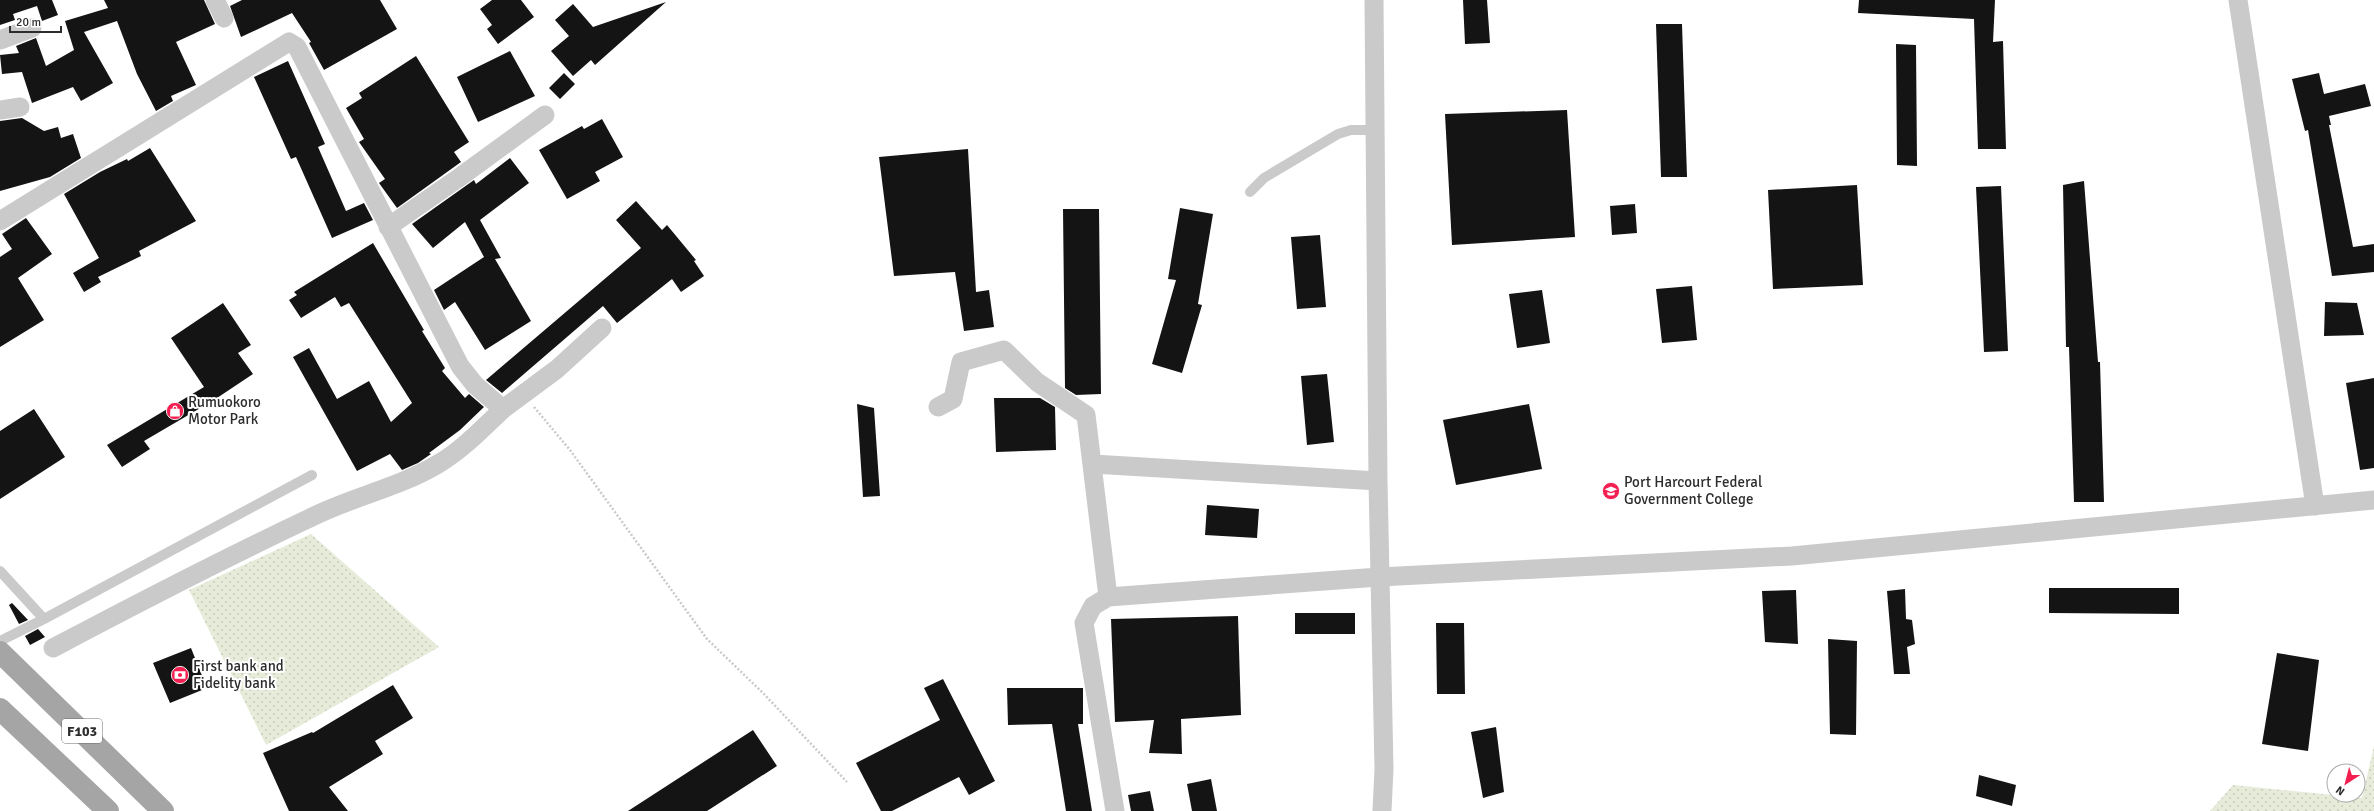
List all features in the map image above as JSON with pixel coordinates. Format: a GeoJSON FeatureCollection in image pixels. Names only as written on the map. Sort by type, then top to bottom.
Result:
{"type":"FeatureCollection","features":[{"type":"Feature","properties":{"kind":"main road","name":"F103"},"geometry":{"type":"LineString","coordinates":[[0,652],[163,811]]}},
{"type":"Feature","properties":{"kind":"main road","name":"F103"},"geometry":{"type":"LineString","coordinates":[[0,709],[108,811]]}},
{"type":"Feature","properties":{"kind":"street"},"geometry":{"type":"LineString","coordinates":[[215,0],[224,18]]}},
{"type":"Feature","properties":{"kind":"street"},"geometry":{"type":"LineString","coordinates":[[1374,0],[1379,577],[1384,769],[1382,811]]}},
{"type":"Feature","properties":{"kind":"street"},"geometry":{"type":"LineString","coordinates":[[2238,0],[2315,506]]}},
{"type":"Feature","properties":{"kind":"street"},"geometry":{"type":"LineString","coordinates":[[0,40],[32,28]]}},
{"type":"Feature","properties":{"kind":"street"},"geometry":{"type":"LineString","coordinates":[[0,220],[289,42],[296,47],[460,366],[475,385],[503,409]]}},
{"type":"Feature","properties":{"kind":"street"},"geometry":{"type":"LineString","coordinates":[[0,110],[20,107]]}},
{"type":"Feature","properties":{"kind":"street"},"geometry":{"type":"LineString","coordinates":[[388,226],[460,178],[545,115]]}},
{"type":"Feature","properties":{"kind":"street"},"geometry":{"type":"LineString","coordinates":[[53,648],[188,576],[338,504],[386,488],[438,464],[475,436],[503,409],[557,369],[602,328]]}},
{"type":"Feature","properties":{"kind":"street"},"geometry":{"type":"LineString","coordinates":[[938,407],[953,399],[961,362],[1004,350],[1038,382],[1086,415],[1093,464],[1100,544],[1108,597]]}},
{"type":"Feature","properties":{"kind":"street"},"geometry":{"type":"LineString","coordinates":[[1093,464],[1378,481]]}},
{"type":"Feature","properties":{"kind":"street"},"geometry":{"type":"LineString","coordinates":[[1115,811],[1084,623],[1094,606],[1108,597],[1379,577],[1792,556],[2374,500]]}},
{"type":"Feature","properties":{"kind":"lane"},"geometry":{"type":"LineString","coordinates":[[1250,192],[1264,178],[1338,134],[1351,130],[1375,130]]}},
{"type":"Feature","properties":{"kind":"lane"},"geometry":{"type":"LineString","coordinates":[[0,641],[44,620],[312,475]]}},
{"type":"Feature","properties":{"kind":"lane"},"geometry":{"type":"LineString","coordinates":[[0,571],[44,620]]}},
{"type":"Feature","properties":{"kind":"path"},"geometry":{"type":"LineString","coordinates":[[523,394],[570,450],[707,639],[763,693],[847,782]]}},
{"type":"Feature","properties":{"kind":"green space"},"geometry":{"type":"Polygon","coordinates":[[[311,534],[439,647],[266,745],[189,590],[311,534]]]}},
{"type":"Feature","properties":{"kind":"green space"},"geometry":{"type":"Polygon","coordinates":[[[2374,746],[2374,811],[2210,811],[2233,785],[2326,794],[2326,803],[2366,803],[2366,781],[2374,746]]]}},
{"type":"Feature","properties":{"kind":"building"},"geometry":{"type":"Polygon","coordinates":[[[0,0],[52,0],[58,15],[42,21],[37,6],[13,14],[15,20],[0,25],[0,0]]]}},
{"type":"Feature","properties":{"kind":"building"},"geometry":{"type":"Polygon","coordinates":[[[104,0],[204,0],[215,24],[176,42],[196,85],[171,96],[173,101],[156,111],[137,74],[117,21],[84,32],[113,83],[81,101],[73,87],[32,103],[22,72],[2,74],[0,55],[19,53],[16,46],[36,38],[46,66],[74,50],[65,21],[108,8],[104,0]]]}},
{"type":"Feature","properties":{"kind":"building"},"geometry":{"type":"Polygon","coordinates":[[[242,0],[380,0],[397,29],[324,70],[309,43],[311,42],[292,13],[241,37],[230,6],[242,0]]]}},
{"type":"Feature","properties":{"kind":"building"},"geometry":{"type":"Polygon","coordinates":[[[492,0],[521,0],[534,17],[498,44],[487,29],[492,25],[480,9],[492,0]]]}},
{"type":"Feature","properties":{"kind":"building"},"geometry":{"type":"Polygon","coordinates":[[[1463,0],[1487,0],[1490,43],[1465,44],[1463,0]]]}},
{"type":"Feature","properties":{"kind":"building"},"geometry":{"type":"Polygon","coordinates":[[[1859,0],[1995,0],[1993,42],[2003,41],[2006,149],[1978,149],[1974,19],[1858,13],[1859,0]]]}},
{"type":"Feature","properties":{"kind":"building"},"geometry":{"type":"Polygon","coordinates":[[[666,2],[595,65],[591,60],[573,76],[551,51],[569,36],[555,20],[573,4],[593,27],[666,2]]]}},
{"type":"Feature","properties":{"kind":"building"},"geometry":{"type":"Polygon","coordinates":[[[1656,24],[1682,24],[1687,177],[1661,177],[1656,24]]]}},
{"type":"Feature","properties":{"kind":"building"},"geometry":{"type":"Polygon","coordinates":[[[1896,44],[1916,45],[1917,166],[1897,165],[1896,44]]]}},
{"type":"Feature","properties":{"kind":"building"},"geometry":{"type":"Polygon","coordinates":[[[510,51],[535,96],[478,122],[457,77],[510,51]]]}},
{"type":"Feature","properties":{"kind":"building"},"geometry":{"type":"Polygon","coordinates":[[[416,56],[469,142],[454,152],[461,162],[397,208],[379,183],[385,179],[359,142],[364,139],[346,108],[362,98],[359,93],[416,56]]]}},
{"type":"Feature","properties":{"kind":"building"},"geometry":{"type":"Polygon","coordinates":[[[288,61],[325,144],[318,147],[346,211],[364,203],[373,220],[332,238],[296,157],[291,159],[254,77],[288,61]]]}},
{"type":"Feature","properties":{"kind":"building"},"geometry":{"type":"Polygon","coordinates":[[[564,73],[575,84],[560,99],[549,88],[564,73]]]}},
{"type":"Feature","properties":{"kind":"building"},"geometry":{"type":"Polygon","coordinates":[[[2319,73],[2324,94],[2365,84],[2371,106],[2329,116],[2331,125],[2329,125],[2353,247],[2374,244],[2374,272],[2332,276],[2308,130],[2305,131],[2292,79],[2319,73]]]}},
{"type":"Feature","properties":{"kind":"building"},"geometry":{"type":"Polygon","coordinates":[[[1567,110],[1575,237],[1452,245],[1445,114],[1567,110]]]}},
{"type":"Feature","properties":{"kind":"building"},"geometry":{"type":"Polygon","coordinates":[[[22,118],[44,131],[58,127],[61,138],[73,134],[81,158],[50,177],[0,191],[0,121],[22,118]]]}},
{"type":"Feature","properties":{"kind":"building"},"geometry":{"type":"Polygon","coordinates":[[[602,119],[623,157],[595,172],[600,181],[567,199],[539,150],[582,126],[584,129],[602,119]]]}},
{"type":"Feature","properties":{"kind":"building"},"geometry":{"type":"Polygon","coordinates":[[[150,148],[196,221],[139,251],[141,256],[98,277],[101,282],[84,292],[73,273],[99,258],[64,194],[100,172],[127,159],[128,161],[150,148]]]}},
{"type":"Feature","properties":{"kind":"building"},"geometry":{"type":"Polygon","coordinates":[[[968,149],[976,292],[989,290],[994,327],[964,331],[955,272],[894,276],[879,157],[968,149]]]}},
{"type":"Feature","properties":{"kind":"building"},"geometry":{"type":"Polygon","coordinates":[[[510,158],[529,183],[480,220],[501,258],[495,259],[531,321],[485,350],[455,302],[444,310],[434,290],[484,257],[465,222],[433,248],[412,224],[474,180],[476,184],[510,158]]]}},
{"type":"Feature","properties":{"kind":"building"},"geometry":{"type":"Polygon","coordinates":[[[2084,181],[2098,362],[2100,362],[2104,502],[2074,502],[2069,347],[2066,347],[2063,185],[2084,181]]]}},
{"type":"Feature","properties":{"kind":"building"},"geometry":{"type":"Polygon","coordinates":[[[1857,185],[1863,285],[1773,289],[1768,190],[1857,185]]]}},
{"type":"Feature","properties":{"kind":"building"},"geometry":{"type":"Polygon","coordinates":[[[2001,186],[2008,351],[1984,352],[1976,187],[2001,186]]]}},
{"type":"Feature","properties":{"kind":"building"},"geometry":{"type":"Polygon","coordinates":[[[636,201],[662,230],[667,225],[696,260],[694,261],[704,276],[681,292],[672,279],[617,323],[603,306],[502,393],[486,380],[641,248],[616,220],[636,201]]]}},
{"type":"Feature","properties":{"kind":"building"},"geometry":{"type":"Polygon","coordinates":[[[1635,204],[1637,233],[1612,235],[1610,206],[1635,204]]]}},
{"type":"Feature","properties":{"kind":"building"},"geometry":{"type":"Polygon","coordinates":[[[1180,208],[1213,214],[1198,304],[1202,305],[1182,373],[1152,364],[1176,280],[1168,279],[1180,208]]]}},
{"type":"Feature","properties":{"kind":"building"},"geometry":{"type":"Polygon","coordinates":[[[1063,209],[1099,209],[1101,394],[1076,395],[1065,388],[1063,209]]]}},
{"type":"Feature","properties":{"kind":"building"},"geometry":{"type":"Polygon","coordinates":[[[26,218],[52,254],[18,278],[44,320],[0,347],[0,257],[12,249],[2,234],[26,218]]]}},
{"type":"Feature","properties":{"kind":"building"},"geometry":{"type":"Polygon","coordinates":[[[1320,235],[1326,307],[1297,309],[1291,237],[1320,235]]]}},
{"type":"Feature","properties":{"kind":"building"},"geometry":{"type":"Polygon","coordinates":[[[373,243],[424,330],[422,331],[445,368],[442,371],[465,398],[469,394],[484,407],[460,430],[429,453],[431,454],[418,463],[402,470],[390,454],[357,471],[293,357],[309,348],[337,399],[369,381],[391,422],[412,403],[349,303],[341,307],[335,297],[301,318],[289,300],[297,295],[294,292],[373,243]]]}},
{"type":"Feature","properties":{"kind":"building"},"geometry":{"type":"Polygon","coordinates":[[[1692,286],[1697,340],[1662,343],[1656,289],[1692,286]]]}},
{"type":"Feature","properties":{"kind":"building"},"geometry":{"type":"Polygon","coordinates":[[[1542,290],[1550,343],[1517,348],[1509,294],[1542,290]]]}},
{"type":"Feature","properties":{"kind":"building"},"geometry":{"type":"Polygon","coordinates":[[[2325,302],[2357,303],[2364,335],[2324,336],[2325,302]]]}},
{"type":"Feature","properties":{"kind":"building"},"geometry":{"type":"Polygon","coordinates":[[[223,303],[251,345],[238,353],[253,374],[214,400],[144,441],[150,449],[122,467],[107,445],[204,387],[171,338],[223,303]]]}},
{"type":"Feature","properties":{"kind":"building"},"geometry":{"type":"Polygon","coordinates":[[[1327,374],[1334,442],[1307,445],[1301,376],[1327,374]]]}},
{"type":"Feature","properties":{"kind":"building"},"geometry":{"type":"Polygon","coordinates":[[[2374,378],[2374,468],[2360,470],[2346,383],[2374,378]]]}},
{"type":"Feature","properties":{"kind":"building"},"geometry":{"type":"Polygon","coordinates":[[[994,398],[1040,398],[1055,407],[1056,450],[996,452],[994,398]]]}},
{"type":"Feature","properties":{"kind":"building"},"geometry":{"type":"Polygon","coordinates":[[[857,404],[874,408],[880,496],[863,497],[857,404]]]}},
{"type":"Feature","properties":{"kind":"building"},"geometry":{"type":"Polygon","coordinates":[[[1529,404],[1542,469],[1456,485],[1443,420],[1529,404]]]}},
{"type":"Feature","properties":{"kind":"building"},"geometry":{"type":"Polygon","coordinates":[[[34,409],[65,457],[0,499],[0,431],[34,409]]]}},
{"type":"Feature","properties":{"kind":"building"},"geometry":{"type":"Polygon","coordinates":[[[1207,505],[1259,509],[1257,538],[1205,535],[1207,505]]]}},
{"type":"Feature","properties":{"kind":"building"},"geometry":{"type":"Polygon","coordinates":[[[2049,588],[2179,588],[2179,614],[2049,613],[2049,588]]]}},
{"type":"Feature","properties":{"kind":"building"},"geometry":{"type":"Polygon","coordinates":[[[1905,589],[1906,619],[1912,620],[1915,644],[1907,647],[1910,674],[1894,674],[1887,591],[1905,589]]]}},
{"type":"Feature","properties":{"kind":"building"},"geometry":{"type":"Polygon","coordinates":[[[1796,590],[1798,644],[1765,642],[1762,591],[1796,590]]]}},
{"type":"Feature","properties":{"kind":"building"},"geometry":{"type":"Polygon","coordinates":[[[12,603],[28,620],[19,624],[9,605],[12,603]]]}},
{"type":"Feature","properties":{"kind":"building"},"geometry":{"type":"Polygon","coordinates":[[[1295,613],[1355,613],[1355,634],[1295,634],[1295,613]]]}},
{"type":"Feature","properties":{"kind":"building"},"geometry":{"type":"Polygon","coordinates":[[[1238,616],[1241,715],[1181,719],[1182,754],[1149,753],[1154,720],[1115,722],[1111,619],[1238,616]]]}},
{"type":"Feature","properties":{"kind":"building"},"geometry":{"type":"Polygon","coordinates":[[[1436,623],[1464,623],[1465,694],[1437,694],[1436,623]]]}},
{"type":"Feature","properties":{"kind":"building"},"geometry":{"type":"Polygon","coordinates":[[[38,629],[45,637],[30,645],[25,636],[38,629]]]}},
{"type":"Feature","properties":{"kind":"building"},"geometry":{"type":"Polygon","coordinates":[[[1828,639],[1857,641],[1856,735],[1830,734],[1828,639]]]}},
{"type":"Feature","properties":{"kind":"building","name":"First bank and Fidelity bank"},"geometry":{"type":"Polygon","coordinates":[[[191,648],[207,688],[170,703],[153,663],[191,648]]]}},
{"type":"Feature","properties":{"kind":"building"},"geometry":{"type":"Polygon","coordinates":[[[2277,653],[2319,660],[2308,751],[2262,744],[2277,653]]]}},
{"type":"Feature","properties":{"kind":"building"},"geometry":{"type":"Polygon","coordinates":[[[943,679],[995,781],[969,795],[959,777],[892,811],[881,811],[856,763],[940,720],[924,688],[943,679]]]}},
{"type":"Feature","properties":{"kind":"building"},"geometry":{"type":"Polygon","coordinates":[[[393,685],[413,718],[375,741],[383,754],[329,787],[348,811],[289,811],[263,753],[312,732],[313,733],[393,685]]]}},
{"type":"Feature","properties":{"kind":"building"},"geometry":{"type":"Polygon","coordinates":[[[1007,688],[1083,688],[1083,724],[1078,724],[1092,811],[1066,811],[1052,724],[1008,725],[1007,688]]]}},
{"type":"Feature","properties":{"kind":"building"},"geometry":{"type":"Polygon","coordinates":[[[1496,727],[1504,792],[1483,798],[1471,732],[1496,727]]]}},
{"type":"Feature","properties":{"kind":"building"},"geometry":{"type":"Polygon","coordinates":[[[753,730],[777,766],[707,811],[628,811],[753,730]]]}},
{"type":"Feature","properties":{"kind":"building"},"geometry":{"type":"Polygon","coordinates":[[[1979,775],[2016,785],[2012,806],[1976,796],[1979,775]]]}},
{"type":"Feature","properties":{"kind":"building"},"geometry":{"type":"Polygon","coordinates":[[[1211,779],[1217,811],[1192,811],[1187,784],[1211,779]]]}},
{"type":"Feature","properties":{"kind":"building"},"geometry":{"type":"Polygon","coordinates":[[[1150,791],[1154,811],[1131,811],[1128,795],[1150,791]]]}},
{"type":"Feature","properties":{"kind":"place","name":"Rumuokoro Motor Park"},"geometry":{"type":"Point","coordinates":[175,411]}},
{"type":"Feature","properties":{"kind":"place","name":"Port Harcourt Federal Government College"},"geometry":{"type":"Point","coordinates":[1611,491]}},
{"type":"Feature","properties":{"kind":"place","name":"First bank and Fidelity bank"},"geometry":{"type":"Point","coordinates":[180,675]}}]}
